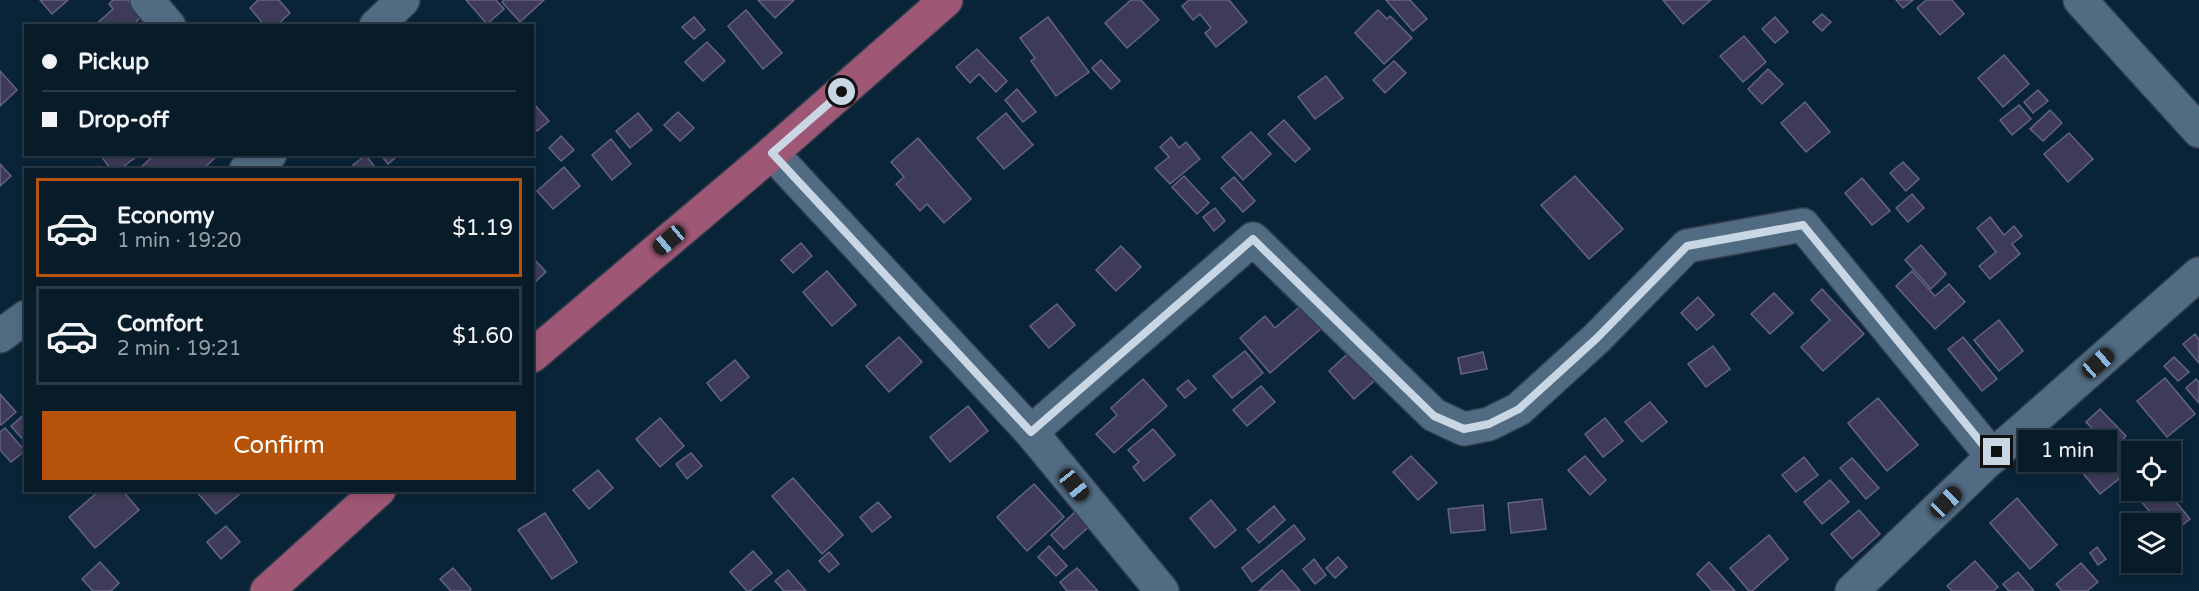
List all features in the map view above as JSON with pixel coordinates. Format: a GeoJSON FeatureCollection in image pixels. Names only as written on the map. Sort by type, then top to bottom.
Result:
{"type":"FeatureCollection","features":[{"type":"Feature","properties":{"kind":"main road"},"geometry":{"type":"LineString","coordinates":[[534,354],[772,153],[946,0]]}},
{"type":"Feature","properties":{"kind":"main road"},"geometry":{"type":"LineString","coordinates":[[267,591],[377,492]]}},
{"type":"Feature","properties":{"kind":"street"},"geometry":{"type":"LineString","coordinates":[[147,0],[167,24]]}},
{"type":"Feature","properties":{"kind":"street"},"geometry":{"type":"LineString","coordinates":[[378,24],[403,0]]}},
{"type":"Feature","properties":{"kind":"street"},"geometry":{"type":"LineString","coordinates":[[2080,0],[2199,131]]}},
{"type":"Feature","properties":{"kind":"street"},"geometry":{"type":"LineString","coordinates":[[772,153],[1031,432],[1162,591]]}},
{"type":"Feature","properties":{"kind":"street"},"geometry":{"type":"LineString","coordinates":[[249,168],[267,156]]}},
{"type":"Feature","properties":{"kind":"street"},"geometry":{"type":"LineString","coordinates":[[280,156],[289,168]]}},
{"type":"Feature","properties":{"kind":"street"},"geometry":{"type":"LineString","coordinates":[[1031,432],[1253,239],[1434,416],[1464,429],[1489,424],[1519,409],[1597,338],[1687,246],[1803,225],[1993,457]]}},
{"type":"Feature","properties":{"kind":"street"},"geometry":{"type":"LineString","coordinates":[[1852,591],[1993,457],[2199,274]]}},
{"type":"Feature","properties":{"kind":"street"},"geometry":{"type":"LineString","coordinates":[[0,336],[24,318]]}},
{"type":"Feature","properties":{"kind":"building"},"geometry":{"type":"Polygon","coordinates":[[[40,0],[68,0],[52,14],[40,0]]]}},
{"type":"Feature","properties":{"kind":"building"},"geometry":{"type":"Polygon","coordinates":[[[113,0],[128,0],[142,16],[134,24],[96,24],[113,9],[109,4],[113,0]]]}},
{"type":"Feature","properties":{"kind":"building"},"geometry":{"type":"Polygon","coordinates":[[[258,0],[279,0],[290,13],[278,24],[263,24],[250,8],[258,0]]]}},
{"type":"Feature","properties":{"kind":"building"},"geometry":{"type":"Polygon","coordinates":[[[466,0],[496,0],[504,9],[487,24],[466,0]]]}},
{"type":"Feature","properties":{"kind":"building"},"geometry":{"type":"Polygon","coordinates":[[[504,0],[544,0],[520,22],[502,2],[504,0]]]}},
{"type":"Feature","properties":{"kind":"building"},"geometry":{"type":"Polygon","coordinates":[[[758,0],[794,0],[775,18],[758,0]]]}},
{"type":"Feature","properties":{"kind":"building"},"geometry":{"type":"Polygon","coordinates":[[[1131,0],[1141,0],[1159,20],[1127,48],[1105,23],[1131,0]]]}},
{"type":"Feature","properties":{"kind":"building"},"geometry":{"type":"Polygon","coordinates":[[[1189,0],[1229,0],[1247,22],[1216,47],[1205,33],[1211,28],[1200,14],[1193,20],[1182,6],[1189,0]]]}},
{"type":"Feature","properties":{"kind":"building"},"geometry":{"type":"Polygon","coordinates":[[[1386,0],[1410,0],[1427,19],[1413,31],[1386,0]]]}},
{"type":"Feature","properties":{"kind":"building"},"geometry":{"type":"Polygon","coordinates":[[[1663,0],[1711,0],[1683,24],[1663,0]]]}},
{"type":"Feature","properties":{"kind":"building"},"geometry":{"type":"Polygon","coordinates":[[[1896,0],[1913,0],[1903,8],[1896,0]]]}},
{"type":"Feature","properties":{"kind":"building"},"geometry":{"type":"Polygon","coordinates":[[[1926,0],[1952,0],[1964,14],[1940,35],[1917,8],[1926,0]]]}},
{"type":"Feature","properties":{"kind":"building"},"geometry":{"type":"Polygon","coordinates":[[[746,10],[782,53],[763,69],[728,26],[746,10]]]}},
{"type":"Feature","properties":{"kind":"building"},"geometry":{"type":"Polygon","coordinates":[[[1378,10],[1387,19],[1390,16],[1412,38],[1384,64],[1355,33],[1378,10]]]}},
{"type":"Feature","properties":{"kind":"building"},"geometry":{"type":"Polygon","coordinates":[[[1822,14],[1831,22],[1822,31],[1813,22],[1822,14]]]}},
{"type":"Feature","properties":{"kind":"building"},"geometry":{"type":"Polygon","coordinates":[[[694,17],[705,30],[694,39],[682,27],[694,17]]]}},
{"type":"Feature","properties":{"kind":"building"},"geometry":{"type":"Polygon","coordinates":[[[1048,17],[1089,72],[1056,96],[1031,61],[1035,58],[1020,38],[1048,17]]]}},
{"type":"Feature","properties":{"kind":"building"},"geometry":{"type":"Polygon","coordinates":[[[1775,17],[1788,32],[1775,43],[1762,29],[1775,17]]]}},
{"type":"Feature","properties":{"kind":"building"},"geometry":{"type":"Polygon","coordinates":[[[1744,36],[1766,62],[1743,82],[1720,56],[1744,36]]]}},
{"type":"Feature","properties":{"kind":"building"},"geometry":{"type":"Polygon","coordinates":[[[707,42],[725,61],[703,81],[685,62],[707,42]]]}},
{"type":"Feature","properties":{"kind":"building"},"geometry":{"type":"Polygon","coordinates":[[[977,49],[1007,81],[996,92],[979,74],[970,83],[956,67],[977,49]]]}},
{"type":"Feature","properties":{"kind":"building"},"geometry":{"type":"Polygon","coordinates":[[[2004,55],[2029,84],[2003,107],[1978,78],[2004,55]]]}},
{"type":"Feature","properties":{"kind":"building"},"geometry":{"type":"Polygon","coordinates":[[[1101,60],[1120,81],[1111,89],[1092,68],[1101,60]]]}},
{"type":"Feature","properties":{"kind":"building"},"geometry":{"type":"Polygon","coordinates":[[[1394,61],[1406,73],[1385,93],[1373,80],[1394,61]]]}},
{"type":"Feature","properties":{"kind":"building"},"geometry":{"type":"Polygon","coordinates":[[[1768,69],[1783,84],[1762,104],[1748,89],[1768,69]]]}},
{"type":"Feature","properties":{"kind":"building"},"geometry":{"type":"Polygon","coordinates":[[[0,71],[17,90],[0,106],[0,71]]]}},
{"type":"Feature","properties":{"kind":"building"},"geometry":{"type":"Polygon","coordinates":[[[1326,76],[1343,98],[1315,119],[1298,97],[1326,76]]]}},
{"type":"Feature","properties":{"kind":"building"},"geometry":{"type":"Polygon","coordinates":[[[1017,89],[1036,112],[1023,122],[1005,100],[1017,89]]]}},
{"type":"Feature","properties":{"kind":"building"},"geometry":{"type":"Polygon","coordinates":[[[2038,90],[2048,101],[2033,113],[2024,102],[2038,90]]]}},
{"type":"Feature","properties":{"kind":"building"},"geometry":{"type":"Polygon","coordinates":[[[1805,102],[1830,132],[1806,152],[1781,123],[1805,102]]]}},
{"type":"Feature","properties":{"kind":"building"},"geometry":{"type":"Polygon","coordinates":[[[534,104],[549,121],[537,131],[534,128],[534,104]]]}},
{"type":"Feature","properties":{"kind":"building"},"geometry":{"type":"Polygon","coordinates":[[[2019,105],[2031,119],[2012,135],[2000,120],[2019,105]]]}},
{"type":"Feature","properties":{"kind":"building"},"geometry":{"type":"Polygon","coordinates":[[[2050,110],[2062,123],[2043,141],[2030,129],[2050,110]]]}},
{"type":"Feature","properties":{"kind":"building"},"geometry":{"type":"Polygon","coordinates":[[[678,112],[694,128],[680,141],[664,125],[678,112]]]}},
{"type":"Feature","properties":{"kind":"building"},"geometry":{"type":"Polygon","coordinates":[[[638,113],[652,130],[630,148],[616,131],[638,113]]]}},
{"type":"Feature","properties":{"kind":"building"},"geometry":{"type":"Polygon","coordinates":[[[1006,113],[1033,145],[1004,169],[977,138],[1006,113]]]}},
{"type":"Feature","properties":{"kind":"building"},"geometry":{"type":"Polygon","coordinates":[[[1284,120],[1310,149],[1295,162],[1268,134],[1284,120]]]}},
{"type":"Feature","properties":{"kind":"building"},"geometry":{"type":"Polygon","coordinates":[[[1251,132],[1271,154],[1243,180],[1222,157],[1251,132]]]}},
{"type":"Feature","properties":{"kind":"building"},"geometry":{"type":"Polygon","coordinates":[[[2069,133],[2093,159],[2068,182],[2044,154],[2069,133]]]}},
{"type":"Feature","properties":{"kind":"building"},"geometry":{"type":"Polygon","coordinates":[[[561,136],[574,150],[561,161],[549,148],[561,136]]]}},
{"type":"Feature","properties":{"kind":"building"},"geometry":{"type":"Polygon","coordinates":[[[1171,137],[1179,148],[1186,142],[1200,159],[1170,184],[1155,168],[1169,157],[1160,147],[1171,137]]]}},
{"type":"Feature","properties":{"kind":"building"},"geometry":{"type":"Polygon","coordinates":[[[918,138],[971,199],[944,223],[927,204],[920,211],[896,184],[904,177],[891,162],[918,138]]]}},
{"type":"Feature","properties":{"kind":"building"},"geometry":{"type":"Polygon","coordinates":[[[611,139],[631,164],[612,180],[592,155],[611,139]]]}},
{"type":"Feature","properties":{"kind":"building"},"geometry":{"type":"Polygon","coordinates":[[[137,156],[122,168],[110,168],[102,157],[137,156]]]}},
{"type":"Feature","properties":{"kind":"building"},"geometry":{"type":"Polygon","coordinates":[[[153,156],[217,156],[204,168],[140,168],[153,156]]]}},
{"type":"Feature","properties":{"kind":"building"},"geometry":{"type":"Polygon","coordinates":[[[367,156],[376,168],[355,168],[353,165],[367,156]]]}},
{"type":"Feature","properties":{"kind":"building"},"geometry":{"type":"Polygon","coordinates":[[[382,156],[398,156],[388,164],[382,156]]]}},
{"type":"Feature","properties":{"kind":"building"},"geometry":{"type":"Polygon","coordinates":[[[1903,162],[1919,179],[1906,191],[1890,173],[1903,162]]]}},
{"type":"Feature","properties":{"kind":"building"},"geometry":{"type":"Polygon","coordinates":[[[0,164],[11,176],[0,186],[0,164]]]}},
{"type":"Feature","properties":{"kind":"building"},"geometry":{"type":"Polygon","coordinates":[[[564,167],[580,186],[553,209],[537,191],[564,167]]]}},
{"type":"Feature","properties":{"kind":"building"},"geometry":{"type":"Polygon","coordinates":[[[1184,176],[1209,203],[1197,214],[1172,187],[1184,176]]]}},
{"type":"Feature","properties":{"kind":"building"},"geometry":{"type":"Polygon","coordinates":[[[1575,176],[1623,229],[1589,259],[1541,205],[1575,176]]]}},
{"type":"Feature","properties":{"kind":"building"},"geometry":{"type":"Polygon","coordinates":[[[1234,177],[1255,201],[1243,212],[1221,188],[1234,177]]]}},
{"type":"Feature","properties":{"kind":"building"},"geometry":{"type":"Polygon","coordinates":[[[1862,178],[1890,211],[1872,225],[1845,193],[1862,178]]]}},
{"type":"Feature","properties":{"kind":"building"},"geometry":{"type":"Polygon","coordinates":[[[1912,194],[1924,208],[1908,222],[1896,208],[1912,194]]]}},
{"type":"Feature","properties":{"kind":"building"},"geometry":{"type":"Polygon","coordinates":[[[1215,208],[1225,221],[1214,231],[1203,217],[1215,208]]]}},
{"type":"Feature","properties":{"kind":"building"},"geometry":{"type":"Polygon","coordinates":[[[1990,217],[2004,235],[2014,226],[2022,236],[2012,244],[2020,254],[1990,279],[1979,266],[1996,252],[1977,228],[1990,217]]]}},
{"type":"Feature","properties":{"kind":"building"},"geometry":{"type":"Polygon","coordinates":[[[801,243],[812,256],[793,273],[781,260],[801,243]]]}},
{"type":"Feature","properties":{"kind":"building"},"geometry":{"type":"Polygon","coordinates":[[[1921,245],[1946,274],[1931,289],[1905,260],[1921,245]]]}},
{"type":"Feature","properties":{"kind":"building"},"geometry":{"type":"Polygon","coordinates":[[[1121,246],[1141,267],[1116,291],[1096,270],[1121,246]]]}},
{"type":"Feature","properties":{"kind":"building"},"geometry":{"type":"Polygon","coordinates":[[[534,259],[546,272],[534,283],[534,259]]]}},
{"type":"Feature","properties":{"kind":"building"},"geometry":{"type":"Polygon","coordinates":[[[827,271],[856,305],[832,326],[803,292],[827,271]]]}},
{"type":"Feature","properties":{"kind":"building"},"geometry":{"type":"Polygon","coordinates":[[[1912,271],[1935,296],[1949,284],[1965,302],[1935,329],[1896,286],[1912,271]]]}},
{"type":"Feature","properties":{"kind":"building"},"geometry":{"type":"Polygon","coordinates":[[[1822,289],[1864,334],[1823,371],[1801,347],[1830,320],[1811,300],[1822,289]]]}},
{"type":"Feature","properties":{"kind":"building"},"geometry":{"type":"Polygon","coordinates":[[[1774,293],[1793,313],[1770,334],[1751,314],[1774,293]]]}},
{"type":"Feature","properties":{"kind":"building"},"geometry":{"type":"Polygon","coordinates":[[[1698,297],[1714,315],[1697,330],[1681,313],[1698,297]]]}},
{"type":"Feature","properties":{"kind":"building"},"geometry":{"type":"Polygon","coordinates":[[[1057,304],[1075,325],[1049,348],[1030,326],[1057,304]]]}},
{"type":"Feature","properties":{"kind":"building"},"geometry":{"type":"Polygon","coordinates":[[[1303,304],[1323,327],[1270,373],[1240,338],[1265,316],[1275,328],[1303,304]]]}},
{"type":"Feature","properties":{"kind":"building"},"geometry":{"type":"Polygon","coordinates":[[[1999,320],[2023,351],[1999,371],[1974,340],[1999,320]]]}},
{"type":"Feature","properties":{"kind":"building"},"geometry":{"type":"Polygon","coordinates":[[[2195,334],[2199,340],[2199,363],[2183,344],[2195,334]]]}},
{"type":"Feature","properties":{"kind":"building"},"geometry":{"type":"Polygon","coordinates":[[[899,337],[922,362],[889,392],[866,366],[899,337]]]}},
{"type":"Feature","properties":{"kind":"building"},"geometry":{"type":"Polygon","coordinates":[[[1963,337],[1997,379],[1982,391],[1948,349],[1963,337]]]}},
{"type":"Feature","properties":{"kind":"building"},"geometry":{"type":"Polygon","coordinates":[[[1356,346],[1382,374],[1354,399],[1329,371],[1356,346]]]}},
{"type":"Feature","properties":{"kind":"building"},"geometry":{"type":"Polygon","coordinates":[[[1713,346],[1730,369],[1706,387],[1688,364],[1713,346]]]}},
{"type":"Feature","properties":{"kind":"building"},"geometry":{"type":"Polygon","coordinates":[[[1245,351],[1263,373],[1232,398],[1213,376],[1245,351]]]}},
{"type":"Feature","properties":{"kind":"building"},"geometry":{"type":"Polygon","coordinates":[[[1483,352],[1487,369],[1461,374],[1458,358],[1483,352]]]}},
{"type":"Feature","properties":{"kind":"building"},"geometry":{"type":"Polygon","coordinates":[[[2174,357],[2189,372],[2178,381],[2164,366],[2174,357]]]}},
{"type":"Feature","properties":{"kind":"building"},"geometry":{"type":"Polygon","coordinates":[[[735,360],[749,377],[721,401],[707,383],[735,360]]]}},
{"type":"Feature","properties":{"kind":"building"},"geometry":{"type":"Polygon","coordinates":[[[2165,378],[2195,414],[2167,437],[2137,401],[2165,378]]]}},
{"type":"Feature","properties":{"kind":"building"},"geometry":{"type":"Polygon","coordinates":[[[1143,379],[1167,406],[1114,453],[1096,434],[1117,415],[1111,408],[1143,379]]]}},
{"type":"Feature","properties":{"kind":"building"},"geometry":{"type":"Polygon","coordinates":[[[2196,379],[2199,383],[2199,403],[2186,388],[2196,379]]]}},
{"type":"Feature","properties":{"kind":"building"},"geometry":{"type":"Polygon","coordinates":[[[1188,380],[1196,389],[1185,398],[1177,389],[1188,380]]]}},
{"type":"Feature","properties":{"kind":"building"},"geometry":{"type":"Polygon","coordinates":[[[1261,386],[1275,402],[1247,426],[1233,410],[1261,386]]]}},
{"type":"Feature","properties":{"kind":"building"},"geometry":{"type":"Polygon","coordinates":[[[0,394],[16,412],[1,425],[0,424],[0,394]]]}},
{"type":"Feature","properties":{"kind":"building"},"geometry":{"type":"Polygon","coordinates":[[[1878,398],[1918,445],[1887,471],[1848,423],[1878,398]]]}},
{"type":"Feature","properties":{"kind":"building"},"geometry":{"type":"Polygon","coordinates":[[[1650,402],[1667,422],[1642,442],[1625,422],[1650,402]]]}},
{"type":"Feature","properties":{"kind":"building"},"geometry":{"type":"Polygon","coordinates":[[[968,406],[988,431],[950,462],[930,437],[968,406]]]}},
{"type":"Feature","properties":{"kind":"building"},"geometry":{"type":"Polygon","coordinates":[[[2100,409],[2126,436],[2113,449],[2086,422],[2100,409]]]}},
{"type":"Feature","properties":{"kind":"building"},"geometry":{"type":"Polygon","coordinates":[[[24,415],[24,441],[11,426],[24,415]]]}},
{"type":"Feature","properties":{"kind":"building"},"geometry":{"type":"Polygon","coordinates":[[[660,418],[684,446],[660,467],[636,439],[660,418]]]}},
{"type":"Feature","properties":{"kind":"building"},"geometry":{"type":"Polygon","coordinates":[[[1605,418],[1623,441],[1603,457],[1585,434],[1605,418]]]}},
{"type":"Feature","properties":{"kind":"building"},"geometry":{"type":"Polygon","coordinates":[[[5,428],[24,450],[11,462],[0,450],[0,432],[5,428]]]}},
{"type":"Feature","properties":{"kind":"building"},"geometry":{"type":"Polygon","coordinates":[[[1153,429],[1175,455],[1144,481],[1133,467],[1139,462],[1128,450],[1153,429]]]}},
{"type":"Feature","properties":{"kind":"building"},"geometry":{"type":"Polygon","coordinates":[[[2066,432],[2073,439],[2061,451],[2054,444],[2066,432]]]}},
{"type":"Feature","properties":{"kind":"building"},"geometry":{"type":"Polygon","coordinates":[[[2107,450],[2121,469],[2121,477],[2100,494],[2081,471],[2107,450]]]}},
{"type":"Feature","properties":{"kind":"building"},"geometry":{"type":"Polygon","coordinates":[[[691,453],[702,466],[687,479],[676,464],[691,453]]]}},
{"type":"Feature","properties":{"kind":"building"},"geometry":{"type":"Polygon","coordinates":[[[1411,456],[1437,483],[1418,500],[1393,472],[1411,456]]]}},
{"type":"Feature","properties":{"kind":"building"},"geometry":{"type":"Polygon","coordinates":[[[1585,456],[1606,480],[1590,495],[1568,470],[1585,456]]]}},
{"type":"Feature","properties":{"kind":"building"},"geometry":{"type":"Polygon","coordinates":[[[1804,457],[1818,475],[1796,492],[1782,475],[1804,457]]]}},
{"type":"Feature","properties":{"kind":"building"},"geometry":{"type":"Polygon","coordinates":[[[1852,458],[1879,488],[1866,499],[1840,468],[1852,458]]]}},
{"type":"Feature","properties":{"kind":"building"},"geometry":{"type":"Polygon","coordinates":[[[598,470],[613,488],[589,509],[573,490],[598,470]]]}},
{"type":"Feature","properties":{"kind":"building"},"geometry":{"type":"Polygon","coordinates":[[[793,478],[843,535],[822,554],[772,496],[793,478]]]}},
{"type":"Feature","properties":{"kind":"building"},"geometry":{"type":"Polygon","coordinates":[[[1830,480],[1849,502],[1822,524],[1804,502],[1830,480]]]}},
{"type":"Feature","properties":{"kind":"building"},"geometry":{"type":"Polygon","coordinates":[[[1034,484],[1064,517],[1027,551],[997,517],[1034,484]]]}},
{"type":"Feature","properties":{"kind":"building"},"geometry":{"type":"Polygon","coordinates":[[[98,492],[124,492],[139,510],[95,548],[69,517],[98,492]]]}},
{"type":"Feature","properties":{"kind":"building"},"geometry":{"type":"Polygon","coordinates":[[[197,492],[242,492],[216,514],[197,492]]]}},
{"type":"Feature","properties":{"kind":"building"},"geometry":{"type":"Polygon","coordinates":[[[2017,498],[2057,545],[2030,569],[1990,523],[2017,498]]]}},
{"type":"Feature","properties":{"kind":"building"},"geometry":{"type":"Polygon","coordinates":[[[1542,499],[1546,529],[1511,533],[1508,503],[1542,499]]]}},
{"type":"Feature","properties":{"kind":"building"},"geometry":{"type":"Polygon","coordinates":[[[1211,500],[1236,530],[1215,548],[1190,518],[1211,500]]]}},
{"type":"Feature","properties":{"kind":"building"},"geometry":{"type":"Polygon","coordinates":[[[2141,501],[2175,501],[2190,519],[2181,526],[2181,513],[2151,513],[2141,501]]]}},
{"type":"Feature","properties":{"kind":"building"},"geometry":{"type":"Polygon","coordinates":[[[878,502],[891,517],[872,532],[860,517],[878,502]]]}},
{"type":"Feature","properties":{"kind":"building"},"geometry":{"type":"Polygon","coordinates":[[[1483,505],[1485,530],[1451,533],[1448,509],[1483,505]]]}},
{"type":"Feature","properties":{"kind":"building"},"geometry":{"type":"Polygon","coordinates":[[[1274,506],[1285,520],[1259,543],[1247,529],[1274,506]]]}},
{"type":"Feature","properties":{"kind":"building"},"geometry":{"type":"Polygon","coordinates":[[[1078,509],[1092,524],[1064,549],[1051,535],[1078,509]]]}},
{"type":"Feature","properties":{"kind":"building"},"geometry":{"type":"Polygon","coordinates":[[[1859,510],[1880,534],[1852,559],[1831,534],[1859,510]]]}},
{"type":"Feature","properties":{"kind":"building"},"geometry":{"type":"Polygon","coordinates":[[[545,513],[577,562],[552,579],[518,530],[545,513]]]}},
{"type":"Feature","properties":{"kind":"building"},"geometry":{"type":"Polygon","coordinates":[[[1294,525],[1305,539],[1252,582],[1242,568],[1294,525]]]}},
{"type":"Feature","properties":{"kind":"building"},"geometry":{"type":"Polygon","coordinates":[[[226,526],[240,542],[221,559],[207,542],[226,526]]]}},
{"type":"Feature","properties":{"kind":"building"},"geometry":{"type":"Polygon","coordinates":[[[1769,535],[1788,559],[1752,591],[1749,591],[1730,568],[1769,535]]]}},
{"type":"Feature","properties":{"kind":"building"},"geometry":{"type":"Polygon","coordinates":[[[1049,546],[1067,566],[1056,576],[1038,557],[1049,546]]]}},
{"type":"Feature","properties":{"kind":"building"},"geometry":{"type":"Polygon","coordinates":[[[2097,547],[2106,559],[2098,565],[2090,553],[2097,547]]]}},
{"type":"Feature","properties":{"kind":"building"},"geometry":{"type":"Polygon","coordinates":[[[753,551],[772,573],[747,591],[730,572],[753,551]]]}},
{"type":"Feature","properties":{"kind":"building"},"geometry":{"type":"Polygon","coordinates":[[[829,552],[839,564],[829,572],[819,561],[829,552]]]}},
{"type":"Feature","properties":{"kind":"building"},"geometry":{"type":"Polygon","coordinates":[[[1338,557],[1347,567],[1335,578],[1326,568],[1338,557]]]}},
{"type":"Feature","properties":{"kind":"building"},"geometry":{"type":"Polygon","coordinates":[[[1314,559],[1326,575],[1315,584],[1303,569],[1314,559]]]}},
{"type":"Feature","properties":{"kind":"building"},"geometry":{"type":"Polygon","coordinates":[[[1975,561],[1998,587],[1993,591],[1952,591],[1947,586],[1975,561]]]}},
{"type":"Feature","properties":{"kind":"building"},"geometry":{"type":"Polygon","coordinates":[[[100,562],[119,583],[111,591],[93,591],[82,579],[100,562]]]}},
{"type":"Feature","properties":{"kind":"building"},"geometry":{"type":"Polygon","coordinates":[[[1709,562],[1735,591],[1712,591],[1697,574],[1709,562]]]}},
{"type":"Feature","properties":{"kind":"building"},"geometry":{"type":"Polygon","coordinates":[[[2081,563],[2098,582],[2087,591],[2062,591],[2056,584],[2081,563]]]}},
{"type":"Feature","properties":{"kind":"building"},"geometry":{"type":"Polygon","coordinates":[[[453,568],[471,589],[470,591],[451,591],[440,579],[453,568]]]}},
{"type":"Feature","properties":{"kind":"building"},"geometry":{"type":"Polygon","coordinates":[[[1077,568],[1098,591],[1067,591],[1060,582],[1077,568]]]}},
{"type":"Feature","properties":{"kind":"building"},"geometry":{"type":"Polygon","coordinates":[[[788,570],[806,591],[784,591],[775,581],[788,570]]]}},
{"type":"Feature","properties":{"kind":"building"},"geometry":{"type":"Polygon","coordinates":[[[1282,570],[1300,591],[1259,591],[1282,570]]]}},
{"type":"Feature","properties":{"kind":"building"},"geometry":{"type":"Polygon","coordinates":[[[2018,572],[2034,591],[2009,591],[2003,584],[2018,572]]]}},
{"type":"Feature","properties":{"kind":"route"},"geometry":{"type":"LineString","coordinates":[[842,92],[772,153],[1031,432],[1253,239],[1434,416],[1464,429],[1489,424],[1519,409],[1597,338],[1687,246],[1803,225],[1993,457],[1997,452]]}}]}
